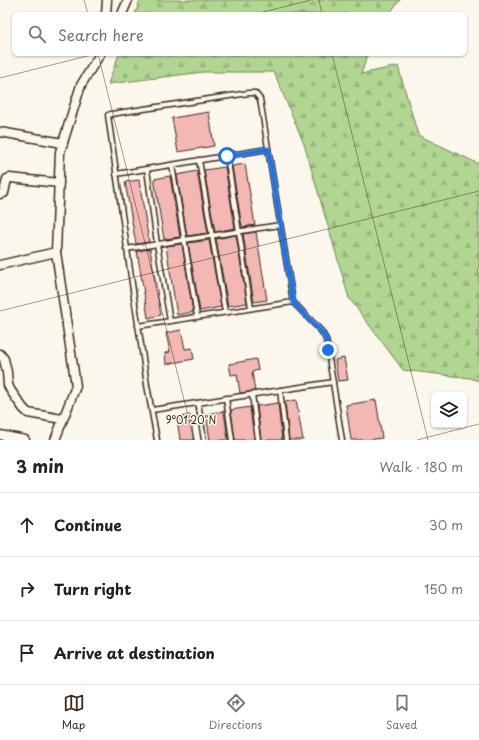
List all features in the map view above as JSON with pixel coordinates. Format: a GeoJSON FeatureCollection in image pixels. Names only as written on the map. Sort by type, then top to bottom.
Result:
{"type":"FeatureCollection","features":[{"type":"Feature","properties":{"kind":"street"},"geometry":{"type":"LineString","coordinates":[[106,12],[107,0]]}},
{"type":"Feature","properties":{"kind":"street"},"geometry":{"type":"LineString","coordinates":[[123,12],[128,0]]}},
{"type":"Feature","properties":{"kind":"street"},"geometry":{"type":"LineString","coordinates":[[55,440],[76,386],[56,252],[60,152],[81,85],[98,56]]}},
{"type":"Feature","properties":{"kind":"street"},"geometry":{"type":"LineString","coordinates":[[0,132],[63,143]]}},
{"type":"Feature","properties":{"kind":"street"},"geometry":{"type":"LineString","coordinates":[[0,194],[4,192],[7,179],[10,178],[59,183]]}},
{"type":"Feature","properties":{"kind":"street"},"geometry":{"type":"LineString","coordinates":[[0,264],[56,252]]}},
{"type":"Feature","properties":{"kind":"street"},"geometry":{"type":"LineString","coordinates":[[0,354],[4,359],[8,385],[23,408],[28,413],[62,419]]}},
{"type":"Feature","properties":{"kind":"street"},"geometry":{"type":"LineString","coordinates":[[0,435],[25,440]]}},
{"type":"Feature","properties":{"kind":"lane"},"geometry":{"type":"LineString","coordinates":[[157,440],[126,249],[108,115],[255,93],[260,99],[293,302],[321,331],[326,339],[342,440]]}},
{"type":"Feature","properties":{"kind":"lane"},"geometry":{"type":"LineString","coordinates":[[116,174],[268,149]]}},
{"type":"Feature","properties":{"kind":"lane"},"geometry":{"type":"LineString","coordinates":[[227,156],[251,308]]}},
{"type":"Feature","properties":{"kind":"lane"},"geometry":{"type":"LineString","coordinates":[[199,160],[225,312]]}},
{"type":"Feature","properties":{"kind":"lane"},"geometry":{"type":"LineString","coordinates":[[172,165],[197,316]]}},
{"type":"Feature","properties":{"kind":"lane"},"geometry":{"type":"LineString","coordinates":[[147,169],[157,244],[170,321]]}},
{"type":"Feature","properties":{"kind":"lane"},"geometry":{"type":"LineString","coordinates":[[126,249],[280,225]]}},
{"type":"Feature","properties":{"kind":"lane"},"geometry":{"type":"LineString","coordinates":[[138,326],[293,302]]}},
{"type":"Feature","properties":{"kind":"lane"},"geometry":{"type":"LineString","coordinates":[[152,410],[333,382]]}},
{"type":"Feature","properties":{"kind":"lane"},"geometry":{"type":"LineString","coordinates":[[280,390],[286,440]]}},
{"type":"Feature","properties":{"kind":"lane"},"geometry":{"type":"LineString","coordinates":[[252,394],[258,440]]}},
{"type":"Feature","properties":{"kind":"lane"},"geometry":{"type":"LineString","coordinates":[[226,398],[232,440]]}},
{"type":"Feature","properties":{"kind":"lane"},"geometry":{"type":"LineString","coordinates":[[198,403],[204,440]]}},
{"type":"Feature","properties":{"kind":"green space"},"geometry":{"type":"Polygon","coordinates":[[[140,0],[400,0],[391,12],[136,12],[140,0]]]}},
{"type":"Feature","properties":{"kind":"green space"},"geometry":{"type":"Polygon","coordinates":[[[118,56],[367,56],[361,74],[398,66],[418,135],[479,164],[479,381],[470,378],[403,370],[349,298],[304,144],[274,72],[203,72],[108,84],[118,56]]]}},
{"type":"Feature","properties":{"kind":"building"},"geometry":{"type":"Polygon","coordinates":[[[209,112],[214,146],[178,152],[172,118],[209,112]]]}},
{"type":"Feature","properties":{"kind":"building"},"geometry":{"type":"Polygon","coordinates":[[[245,164],[255,225],[242,227],[232,166],[245,164]]]}},
{"type":"Feature","properties":{"kind":"building"},"geometry":{"type":"Polygon","coordinates":[[[225,167],[235,228],[215,232],[204,170],[225,167]]]}},
{"type":"Feature","properties":{"kind":"building"},"geometry":{"type":"Polygon","coordinates":[[[197,171],[208,233],[187,236],[177,175],[197,171]]]}},
{"type":"Feature","properties":{"kind":"building"},"geometry":{"type":"Polygon","coordinates":[[[170,176],[180,237],[164,239],[154,179],[170,176]]]}},
{"type":"Feature","properties":{"kind":"building"},"geometry":{"type":"Polygon","coordinates":[[[139,180],[149,242],[136,244],[125,182],[139,180]]]}},
{"type":"Feature","properties":{"kind":"building"},"geometry":{"type":"Polygon","coordinates":[[[256,232],[267,300],[254,302],[243,234],[256,232]]]}},
{"type":"Feature","properties":{"kind":"building"},"geometry":{"type":"Polygon","coordinates":[[[236,235],[247,303],[228,306],[216,239],[236,235]]]}},
{"type":"Feature","properties":{"kind":"building"},"geometry":{"type":"Polygon","coordinates":[[[209,240],[221,307],[200,311],[188,243],[209,240]]]}},
{"type":"Feature","properties":{"kind":"building"},"geometry":{"type":"Polygon","coordinates":[[[182,244],[193,312],[177,315],[166,246],[182,244]]]}},
{"type":"Feature","properties":{"kind":"building"},"geometry":{"type":"Polygon","coordinates":[[[150,249],[161,315],[148,318],[137,251],[150,249]]]}},
{"type":"Feature","properties":{"kind":"building"},"geometry":{"type":"Polygon","coordinates":[[[181,330],[185,349],[192,348],[194,359],[166,364],[165,353],[170,352],[166,333],[181,330]]]}},
{"type":"Feature","properties":{"kind":"building"},"geometry":{"type":"Polygon","coordinates":[[[344,358],[348,380],[338,381],[335,360],[344,358]]]}},
{"type":"Feature","properties":{"kind":"building"},"geometry":{"type":"Polygon","coordinates":[[[256,359],[258,370],[252,372],[255,391],[240,393],[237,374],[231,375],[229,364],[256,359]]]}},
{"type":"Feature","properties":{"kind":"building"},"geometry":{"type":"Polygon","coordinates":[[[296,400],[303,440],[289,440],[285,402],[296,400]]]}},
{"type":"Feature","properties":{"kind":"building"},"geometry":{"type":"Polygon","coordinates":[[[376,400],[382,438],[351,440],[346,405],[376,400]]]}},
{"type":"Feature","properties":{"kind":"building"},"geometry":{"type":"Polygon","coordinates":[[[278,403],[282,440],[261,440],[257,406],[278,403]]]}},
{"type":"Feature","properties":{"kind":"building"},"geometry":{"type":"Polygon","coordinates":[[[250,407],[254,440],[235,440],[231,410],[250,407]]]}},
{"type":"Feature","properties":{"kind":"building"},"geometry":{"type":"Polygon","coordinates":[[[224,411],[228,440],[210,440],[206,414],[224,411]]]}},
{"type":"Feature","properties":{"kind":"building"},"geometry":{"type":"Polygon","coordinates":[[[190,415],[194,440],[180,440],[177,418],[190,415]]]}},
{"type":"Feature","properties":{"kind":"route"},"geometry":{"type":"LineString","coordinates":[[227,156],[268,149],[293,302],[324,335],[328,350]]}}]}
